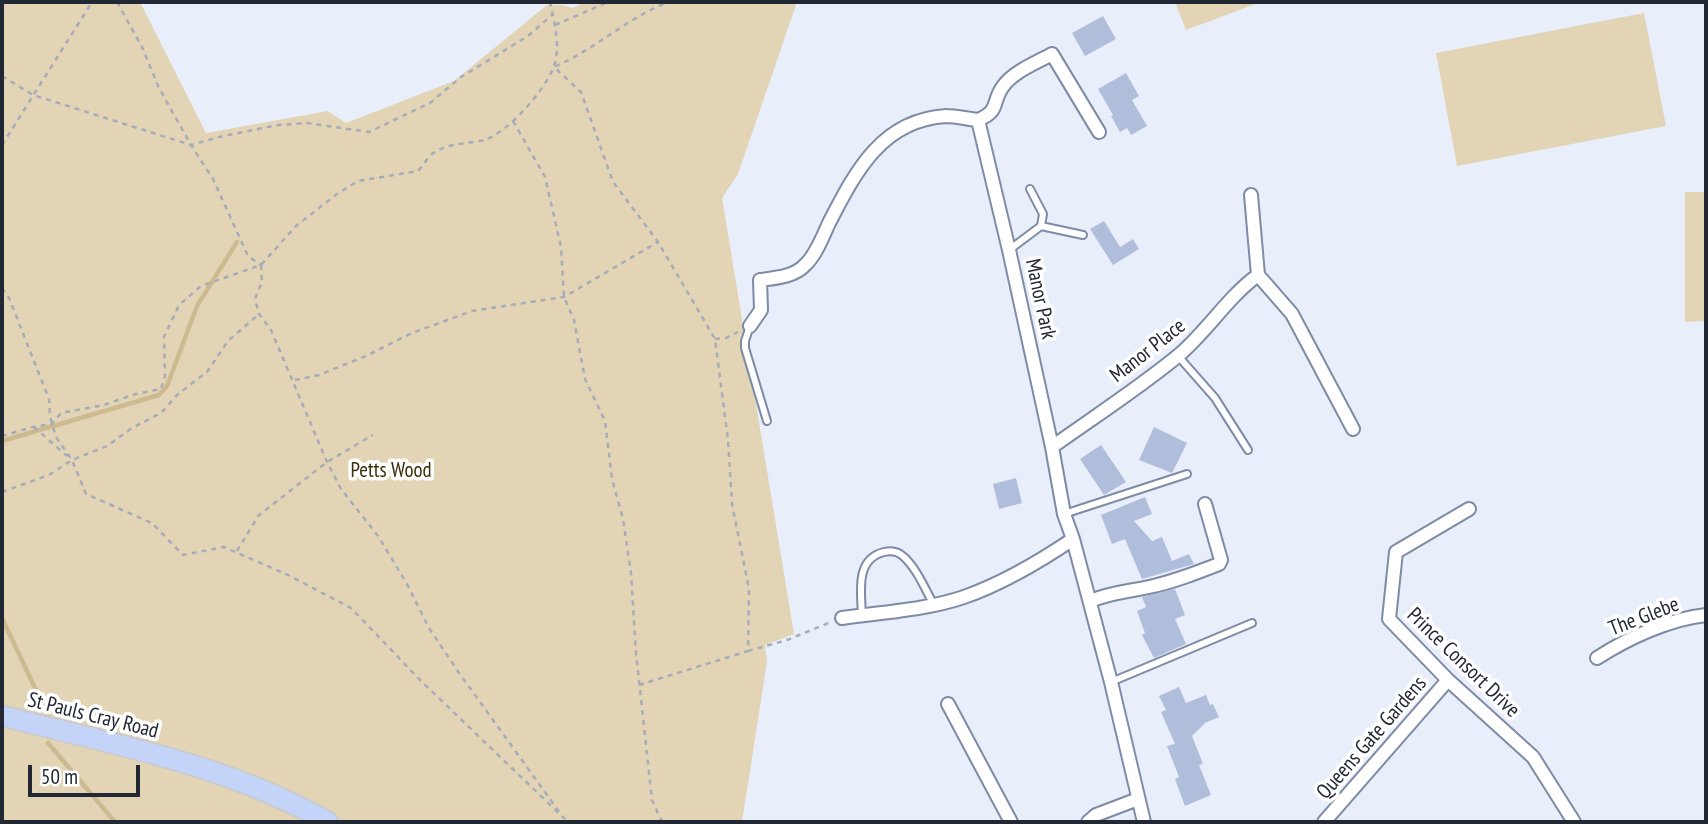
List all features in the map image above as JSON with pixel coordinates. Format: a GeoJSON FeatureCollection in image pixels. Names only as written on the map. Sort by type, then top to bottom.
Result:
{"type":"FeatureCollection","features":[{"type":"Feature","properties":{"kind":"main road","name":"St Pauls Cray Road"},"geometry":{"type":"LineString","coordinates":[[2,716],[193,765],[254,785],[328,822]]}},
{"type":"Feature","properties":{"kind":"street"},"geometry":{"type":"LineString","coordinates":[[750,326],[761,310],[760,280],[783,277],[807,264],[868,155],[895,132],[923,121],[947,116],[978,120],[990,115],[995,109],[1003,86],[1052,54],[1099,132]]}},
{"type":"Feature","properties":{"kind":"street","name":"Manor Park"},"geometry":{"type":"LineString","coordinates":[[978,120],[1009,250],[1064,514],[1090,601],[1144,822]]}},
{"type":"Feature","properties":{"kind":"street"},"geometry":{"type":"LineString","coordinates":[[1251,195],[1258,275],[1292,314],[1353,429]]}},
{"type":"Feature","properties":{"kind":"street","name":"Manor Place"},"geometry":{"type":"LineString","coordinates":[[1052,447],[1178,356],[1202,334],[1242,287],[1258,275]]}},
{"type":"Feature","properties":{"kind":"street"},"geometry":{"type":"LineString","coordinates":[[1090,601],[1110,593],[1174,580],[1219,564],[1220,552],[1205,504]]}},
{"type":"Feature","properties":{"kind":"street","name":"Prince Consort Drive"},"geometry":{"type":"LineString","coordinates":[[1469,509],[1396,552],[1389,619],[1448,680],[1533,757],[1574,822]]}},
{"type":"Feature","properties":{"kind":"street"},"geometry":{"type":"LineString","coordinates":[[842,618],[934,605],[963,597],[1043,559],[1073,539]]}},
{"type":"Feature","properties":{"kind":"street","name":"The Glebe"},"geometry":{"type":"LineString","coordinates":[[1597,658],[1617,645],[1658,628],[1706,615]]}},
{"type":"Feature","properties":{"kind":"street","name":"Queens Gate Gardens"},"geometry":{"type":"LineString","coordinates":[[1324,822],[1448,680]]}},
{"type":"Feature","properties":{"kind":"street"},"geometry":{"type":"LineString","coordinates":[[948,704],[1011,822]]}},
{"type":"Feature","properties":{"kind":"street"},"geometry":{"type":"LineString","coordinates":[[1088,822],[1096,816],[1139,799]]}},
{"type":"Feature","properties":{"kind":"lane"},"geometry":{"type":"LineString","coordinates":[[1009,250],[1041,226],[1043,214],[1030,189]]}},
{"type":"Feature","properties":{"kind":"lane"},"geometry":{"type":"LineString","coordinates":[[1041,226],[1083,235]]}},
{"type":"Feature","properties":{"kind":"lane"},"geometry":{"type":"LineString","coordinates":[[750,326],[745,341],[746,348],[767,421]]}},
{"type":"Feature","properties":{"kind":"lane"},"geometry":{"type":"LineString","coordinates":[[1178,356],[1215,398],[1248,450]]}},
{"type":"Feature","properties":{"kind":"lane"},"geometry":{"type":"LineString","coordinates":[[1064,514],[1187,474]]}},
{"type":"Feature","properties":{"kind":"lane"},"geometry":{"type":"LineString","coordinates":[[862,615],[862,572],[872,557],[890,551],[897,552],[910,564],[934,605]]}},
{"type":"Feature","properties":{"kind":"lane"},"geometry":{"type":"LineString","coordinates":[[1111,682],[1252,623]]}},
{"type":"Feature","properties":{"kind":"path"},"geometry":{"type":"LineString","coordinates":[[2,145],[92,2]]}},
{"type":"Feature","properties":{"kind":"path"},"geometry":{"type":"LineString","coordinates":[[117,2],[142,47],[159,88],[212,178],[248,256],[261,265]]}},
{"type":"Feature","properties":{"kind":"path"},"geometry":{"type":"LineString","coordinates":[[2,436],[33,426],[52,424],[61,413],[104,405],[131,395],[161,389],[165,376],[164,337],[179,305],[201,286],[261,265],[296,226],[337,194],[359,181],[418,171],[433,153],[458,144],[487,139],[513,121],[554,67],[555,25],[550,2]]}},
{"type":"Feature","properties":{"kind":"path"},"geometry":{"type":"LineString","coordinates":[[555,25],[608,2]]}},
{"type":"Feature","properties":{"kind":"path"},"geometry":{"type":"LineString","coordinates":[[554,67],[579,56],[648,10],[669,2]]}},
{"type":"Feature","properties":{"kind":"path"},"geometry":{"type":"LineString","coordinates":[[2,76],[33,95],[191,145],[278,125],[307,123],[369,132],[430,103],[461,77],[528,36],[552,14]]}},
{"type":"Feature","properties":{"kind":"path"},"geometry":{"type":"LineString","coordinates":[[554,67],[581,92],[613,182],[658,242],[715,339],[729,440],[732,504],[749,589],[748,652]]}},
{"type":"Feature","properties":{"kind":"path"},"geometry":{"type":"LineString","coordinates":[[513,121],[545,177],[561,247],[564,297],[574,320],[585,379],[605,421],[612,479],[623,519],[631,573],[639,685],[652,800],[662,822]]}},
{"type":"Feature","properties":{"kind":"path"},"geometry":{"type":"LineString","coordinates":[[294,380],[319,375],[412,333],[472,311],[564,297],[658,242]]}},
{"type":"Feature","properties":{"kind":"path"},"geometry":{"type":"LineString","coordinates":[[261,265],[262,282],[255,299],[259,314],[271,330],[327,463],[341,489],[378,536],[429,628],[566,821]]}},
{"type":"Feature","properties":{"kind":"path"},"geometry":{"type":"LineString","coordinates":[[2,288],[9,298],[50,399],[50,417],[55,433],[72,460],[86,494],[152,523],[183,555],[224,547],[288,575],[351,608],[421,681],[566,821]]}},
{"type":"Feature","properties":{"kind":"path"},"geometry":{"type":"LineString","coordinates":[[2,492],[49,475],[72,460],[107,446],[132,428],[161,413],[178,394],[207,372],[228,341],[259,314]]}},
{"type":"Feature","properties":{"kind":"path"},"geometry":{"type":"LineString","coordinates":[[715,339],[726,338],[750,326]]}},
{"type":"Feature","properties":{"kind":"path"},"geometry":{"type":"LineString","coordinates":[[34,427],[72,460]]}},
{"type":"Feature","properties":{"kind":"path"},"geometry":{"type":"LineString","coordinates":[[236,552],[258,516],[327,463],[373,435]]}},
{"type":"Feature","properties":{"kind":"path"},"geometry":{"type":"LineString","coordinates":[[639,685],[787,640],[842,618]]}},
{"type":"Feature","properties":{"kind":"green space","name":"Petts Wood"},"geometry":{"type":"Polygon","coordinates":[[[2,2],[140,2],[206,133],[328,111],[346,123],[454,81],[547,5],[572,8],[586,2],[797,2],[738,174],[722,198],[794,634],[765,645],[767,662],[742,822],[2,822],[2,2]]]}},
{"type":"Feature","properties":{"kind":"green space"},"geometry":{"type":"Polygon","coordinates":[[[1175,2],[1261,2],[1186,30],[1175,2]]]}},
{"type":"Feature","properties":{"kind":"green space"},"geometry":{"type":"Polygon","coordinates":[[[1644,13],[1666,126],[1457,166],[1436,53],[1644,13]]]}},
{"type":"Feature","properties":{"kind":"green space"},"geometry":{"type":"Polygon","coordinates":[[[1685,192],[1706,192],[1706,321],[1685,322],[1685,192]]]}},
{"type":"Feature","properties":{"kind":"building"},"geometry":{"type":"Polygon","coordinates":[[[1103,16],[1116,39],[1085,56],[1072,33],[1103,16]]]}},
{"type":"Feature","properties":{"kind":"building"},"geometry":{"type":"Polygon","coordinates":[[[1126,73],[1139,96],[1132,100],[1147,126],[1131,135],[1127,128],[1120,132],[1098,89],[1126,73]]]}},
{"type":"Feature","properties":{"kind":"building"},"geometry":{"type":"Polygon","coordinates":[[[1104,221],[1120,247],[1133,239],[1139,249],[1113,265],[1090,229],[1104,221]]]}},
{"type":"Feature","properties":{"kind":"building"},"geometry":{"type":"Polygon","coordinates":[[[1154,427],[1187,443],[1172,473],[1139,460],[1154,427]]]}},
{"type":"Feature","properties":{"kind":"building"},"geometry":{"type":"Polygon","coordinates":[[[1101,445],[1126,482],[1104,495],[1080,459],[1101,445]]]}},
{"type":"Feature","properties":{"kind":"building"},"geometry":{"type":"Polygon","coordinates":[[[1016,478],[1022,503],[999,509],[993,484],[1016,478]]]}},
{"type":"Feature","properties":{"kind":"building"},"geometry":{"type":"Polygon","coordinates":[[[1145,497],[1152,514],[1134,521],[1152,541],[1162,537],[1172,561],[1189,554],[1194,564],[1142,579],[1125,539],[1112,544],[1101,515],[1145,497]]]}},
{"type":"Feature","properties":{"kind":"building"},"geometry":{"type":"Polygon","coordinates":[[[1175,589],[1185,615],[1175,619],[1186,644],[1154,658],[1142,635],[1145,633],[1137,611],[1146,607],[1142,597],[1175,589]]]}},
{"type":"Feature","properties":{"kind":"building"},"geometry":{"type":"Polygon","coordinates":[[[1179,687],[1186,703],[1206,695],[1219,717],[1205,723],[1192,736],[1203,764],[1199,765],[1211,795],[1185,806],[1175,779],[1179,777],[1167,746],[1175,744],[1161,712],[1166,710],[1159,696],[1179,687]]]}},
{"type":"Feature","properties":{"kind":"waterway"},"geometry":{"type":"LineString","coordinates":[[2,441],[159,395],[167,386],[197,306],[237,242]]}},
{"type":"Feature","properties":{"kind":"waterway"},"geometry":{"type":"LineString","coordinates":[[2,618],[50,720]]}},
{"type":"Feature","properties":{"kind":"waterway"},"geometry":{"type":"LineString","coordinates":[[48,743],[115,822]]}}]}
